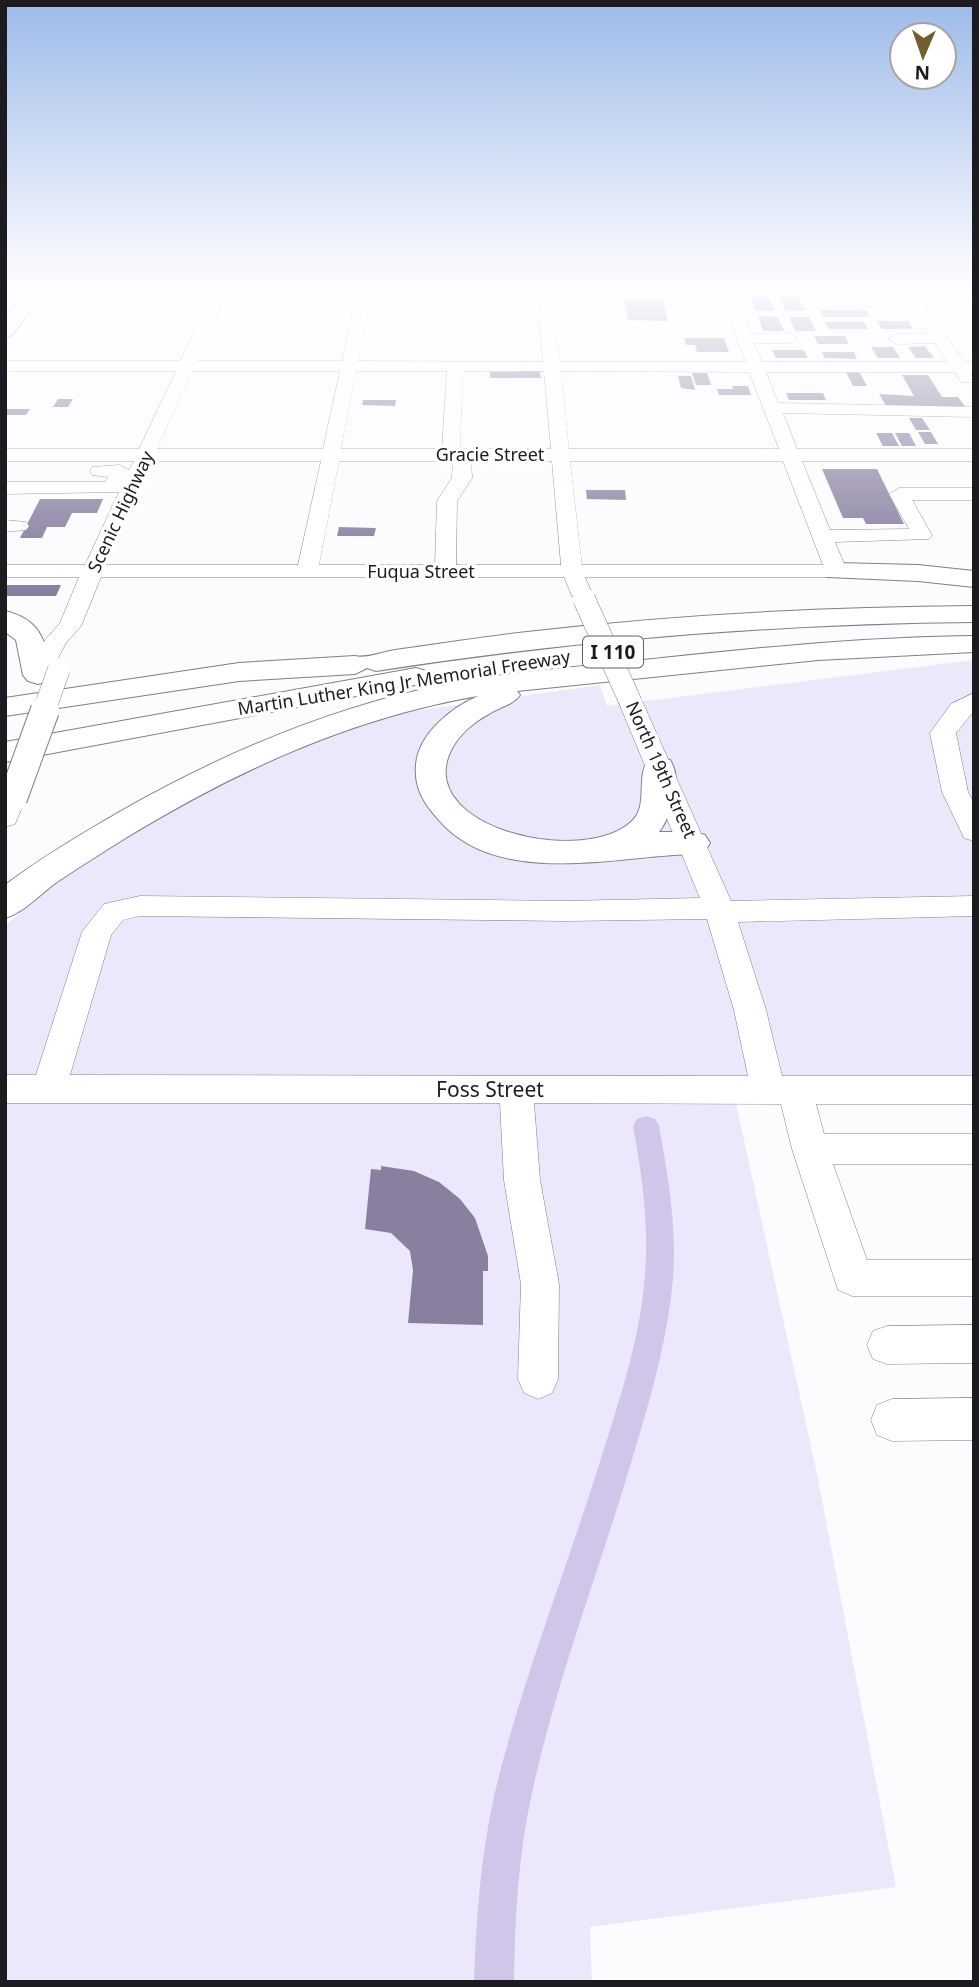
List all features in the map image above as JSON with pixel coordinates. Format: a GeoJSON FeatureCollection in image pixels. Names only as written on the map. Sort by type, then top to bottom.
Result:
{"type":"FeatureCollection","features":[{"type":"Feature","properties":{"kind":"main road"},"geometry":{"type":"LineString","coordinates":[[836,570],[892,571],[974,579]]}},
{"type":"Feature","properties":{"kind":"main road","name":"Martin Luther King Jr Memorial Freeway"},"geometry":{"type":"LineString","coordinates":[[5,728],[355,665],[521,641],[669,626],[842,617],[974,614]]}},
{"type":"Feature","properties":{"kind":"main road"},"geometry":{"type":"LineString","coordinates":[[5,619],[29,636],[49,672]]}},
{"type":"Feature","properties":{"kind":"main road","name":"Martin Luther King Jr Memorial Freeway"},"geometry":{"type":"LineString","coordinates":[[5,753],[408,678],[615,652],[816,638],[974,634]]}},
{"type":"Feature","properties":{"kind":"main road"},"geometry":{"type":"LineString","coordinates":[[5,905],[58,864],[173,796],[261,752],[397,704],[461,690],[564,676],[846,648],[974,644]]}},
{"type":"Feature","properties":{"kind":"main road"},"geometry":{"type":"LineString","coordinates":[[5,707],[210,675],[355,665]]}},
{"type":"Feature","properties":{"kind":"main road"},"geometry":{"type":"LineString","coordinates":[[652,668],[541,686],[486,702],[451,725],[441,736],[432,757],[431,775],[440,799],[453,814],[472,829],[520,848],[557,853],[595,852],[653,844],[693,843]]}},
{"type":"Feature","properties":{"kind":"main road"},"geometry":{"type":"LineString","coordinates":[[5,764],[97,746],[256,706]]}},
{"type":"Feature","properties":{"kind":"main road"},"geometry":{"type":"LineString","coordinates":[[595,852],[630,840],[646,827],[656,808],[659,767]]}},
{"type":"Feature","properties":{"kind":"street","name":"Scenic Highway"},"geometry":{"type":"LineString","coordinates":[[9,808],[56,640],[70,626],[92,572],[183,377]]}},
{"type":"Feature","properties":{"kind":"street"},"geometry":{"type":"LineString","coordinates":[[307,573],[348,377]]}},
{"type":"Feature","properties":{"kind":"street"},"geometry":{"type":"LineString","coordinates":[[444,572],[447,501],[461,478],[457,455],[455,377]]}},
{"type":"Feature","properties":{"kind":"street","name":"North 19th Street"},"geometry":{"type":"LineString","coordinates":[[554,377],[572,572],[693,843],[720,910],[750,1010],[781,1090],[810,1149],[852,1278],[974,1278]]}},
{"type":"Feature","properties":{"kind":"street"},"geometry":{"type":"LineString","coordinates":[[759,377],[836,570]]}},
{"type":"Feature","properties":{"kind":"street"},"geometry":{"type":"LineString","coordinates":[[772,408],[880,408],[893,411],[967,412],[974,435]]}},
{"type":"Feature","properties":{"kind":"street","name":"Gracie Street"},"geometry":{"type":"LineString","coordinates":[[11,470],[148,455],[974,455]]}},
{"type":"Feature","properties":{"kind":"street"},"geometry":{"type":"LineString","coordinates":[[822,536],[916,544],[922,536],[885,466]]}},
{"type":"Feature","properties":{"kind":"street"},"geometry":{"type":"LineString","coordinates":[[900,494],[974,494]]}},
{"type":"Feature","properties":{"kind":"street"},"geometry":{"type":"LineString","coordinates":[[5,508],[30,508]]}},
{"type":"Feature","properties":{"kind":"street"},"geometry":{"type":"LineString","coordinates":[[9,540],[65,559]]}},
{"type":"Feature","properties":{"kind":"street","name":"Fuqua Street"},"geometry":{"type":"LineString","coordinates":[[5,571],[307,573],[836,570]]}},
{"type":"Feature","properties":{"kind":"street","name":"Scenic Highway"},"geometry":{"type":"LineString","coordinates":[[5,753],[49,672]]}},
{"type":"Feature","properties":{"kind":"street"},"geometry":{"type":"LineString","coordinates":[[974,700],[960,709],[943,733],[955,792],[974,832]]}},
{"type":"Feature","properties":{"kind":"street"},"geometry":{"type":"LineString","coordinates":[[49,1089],[97,932],[114,911],[139,906],[566,911],[974,906]]}},
{"type":"Feature","properties":{"kind":"street","name":"Foss Street"},"geometry":{"type":"LineString","coordinates":[[5,1089],[974,1090]]}},
{"type":"Feature","properties":{"kind":"street"},"geometry":{"type":"LineString","coordinates":[[516,1090],[522,1180],[540,1284],[538,1379]]}},
{"type":"Feature","properties":{"kind":"street"},"geometry":{"type":"LineString","coordinates":[[810,1149],[974,1149]]}},
{"type":"Feature","properties":{"kind":"street"},"geometry":{"type":"LineString","coordinates":[[887,1345],[974,1344]]}},
{"type":"Feature","properties":{"kind":"street"},"geometry":{"type":"LineString","coordinates":[[892,1420],[974,1419]]}},
{"type":"Feature","properties":{"kind":"shaded area"},"geometry":{"type":"Polygon","coordinates":[[[974,660],[974,1082],[731,1081],[818,1479],[896,1887],[590,1927],[592,1982],[5,1982],[5,926],[47,888],[114,844],[202,794],[294,751],[379,716],[600,685],[607,706],[974,660]]]}},
{"type":"Feature","properties":{"kind":"building"},"geometry":{"type":"Polygon","coordinates":[[[541,377],[541,378],[490,378],[541,377]]]}},
{"type":"Feature","properties":{"kind":"building"},"geometry":{"type":"Polygon","coordinates":[[[678,377],[691,377],[695,390],[681,388],[678,377]]]}},
{"type":"Feature","properties":{"kind":"building"},"geometry":{"type":"Polygon","coordinates":[[[693,377],[708,377],[711,385],[696,385],[693,377]]]}},
{"type":"Feature","properties":{"kind":"building"},"geometry":{"type":"Polygon","coordinates":[[[848,377],[862,377],[867,386],[853,386],[848,377]]]}},
{"type":"Feature","properties":{"kind":"building"},"geometry":{"type":"Polygon","coordinates":[[[903,377],[929,377],[942,397],[958,397],[967,409],[888,409],[879,394],[914,396],[903,377]]]}},
{"type":"Feature","properties":{"kind":"building"},"geometry":{"type":"Polygon","coordinates":[[[732,386],[748,386],[751,395],[719,395],[717,389],[733,389],[732,386]]]}},
{"type":"Feature","properties":{"kind":"building"},"geometry":{"type":"Polygon","coordinates":[[[786,393],[823,393],[826,400],[789,400],[786,393]]]}},
{"type":"Feature","properties":{"kind":"building"},"geometry":{"type":"Polygon","coordinates":[[[58,399],[73,399],[68,407],[53,407],[58,399]]]}},
{"type":"Feature","properties":{"kind":"building"},"geometry":{"type":"Polygon","coordinates":[[[363,400],[396,400],[395,406],[362,405],[363,400]]]}},
{"type":"Feature","properties":{"kind":"building"},"geometry":{"type":"Polygon","coordinates":[[[5,409],[30,409],[26,415],[5,415],[5,409]]]}},
{"type":"Feature","properties":{"kind":"building"},"geometry":{"type":"Polygon","coordinates":[[[909,418],[922,418],[930,430],[916,430],[909,418]]]}},
{"type":"Feature","properties":{"kind":"building"},"geometry":{"type":"Polygon","coordinates":[[[918,432],[931,432],[938,444],[925,444],[918,432]]]}},
{"type":"Feature","properties":{"kind":"building"},"geometry":{"type":"Polygon","coordinates":[[[876,433],[892,433],[899,446],[883,446],[876,433]]]}},
{"type":"Feature","properties":{"kind":"building"},"geometry":{"type":"Polygon","coordinates":[[[895,433],[909,433],[916,446],[902,446],[895,433]]]}},
{"type":"Feature","properties":{"kind":"building"},"geometry":{"type":"Polygon","coordinates":[[[822,469],[877,469],[904,524],[866,524],[863,518],[843,518],[822,469]]]}},
{"type":"Feature","properties":{"kind":"building"},"geometry":{"type":"Polygon","coordinates":[[[586,490],[625,490],[626,500],[587,499],[586,490]]]}},
{"type":"Feature","properties":{"kind":"building"},"geometry":{"type":"Polygon","coordinates":[[[40,499],[103,499],[97,513],[72,513],[65,527],[47,527],[42,538],[20,538],[40,499]]]}},
{"type":"Feature","properties":{"kind":"building"},"geometry":{"type":"Polygon","coordinates":[[[339,527],[376,528],[374,536],[337,536],[339,527]]]}},
{"type":"Feature","properties":{"kind":"building"},"geometry":{"type":"Polygon","coordinates":[[[7,585],[61,585],[56,596],[5,596],[7,585]]]}},
{"type":"Feature","properties":{"kind":"building"},"geometry":{"type":"Polygon","coordinates":[[[381,1166],[414,1171],[439,1182],[460,1199],[475,1218],[488,1256],[488,1271],[483,1271],[483,1325],[408,1323],[413,1270],[410,1251],[391,1233],[365,1229],[371,1169],[381,1170],[381,1166]]]}},
{"type":"Feature","properties":{"kind":"waterway"},"geometry":{"type":"LineString","coordinates":[[494,1982],[500,1873],[513,1793],[544,1684],[623,1438],[653,1323],[659,1276],[660,1236],[646,1126]]}}]}
